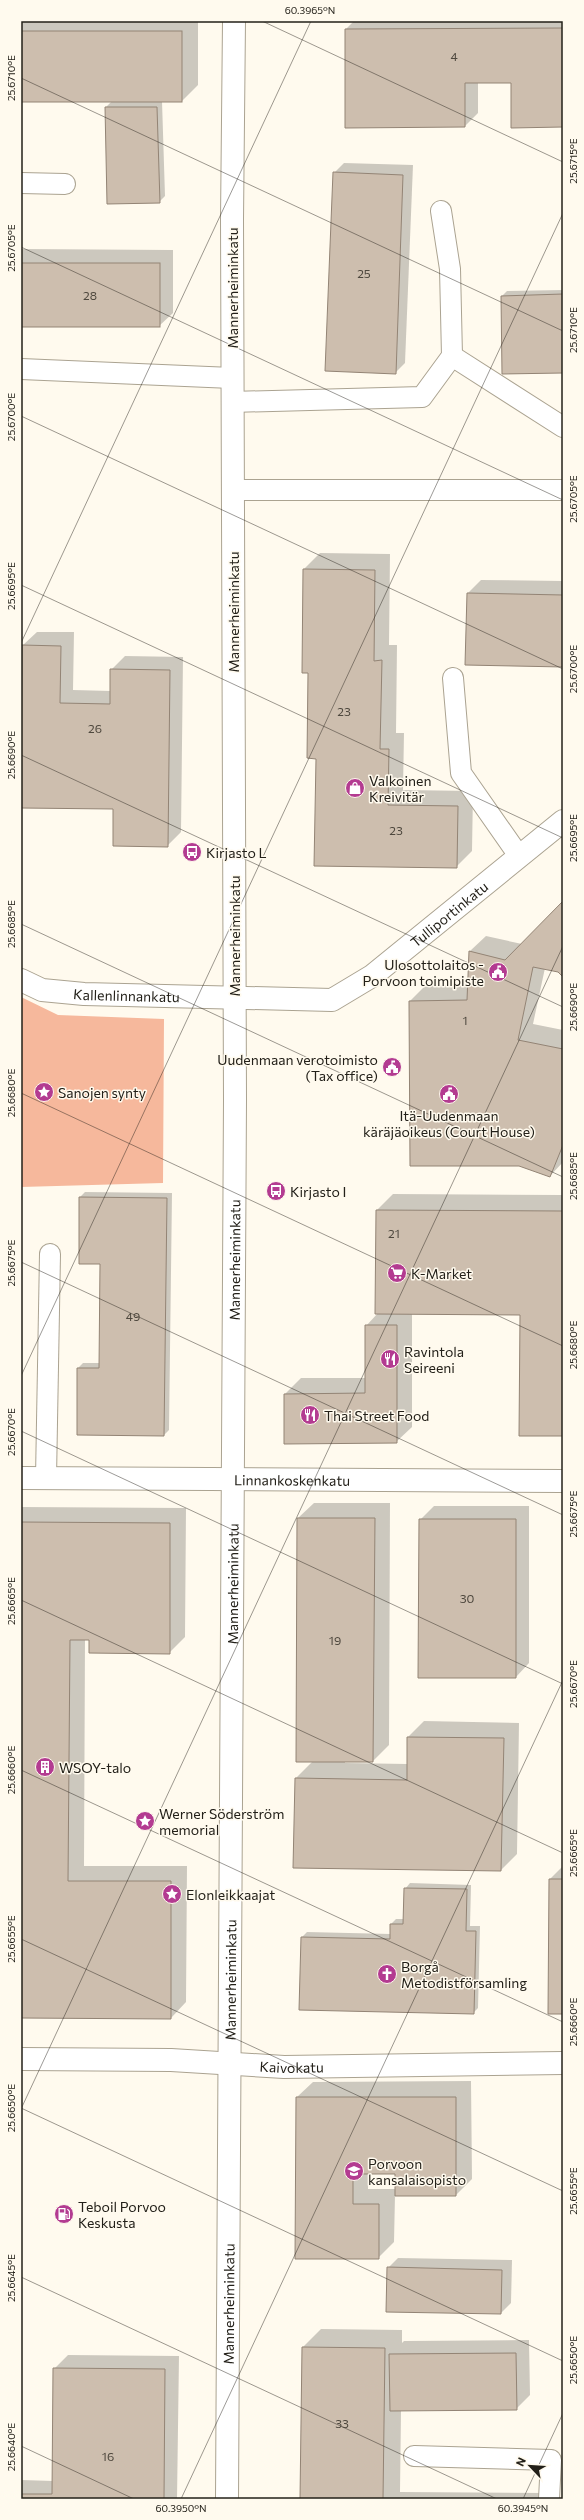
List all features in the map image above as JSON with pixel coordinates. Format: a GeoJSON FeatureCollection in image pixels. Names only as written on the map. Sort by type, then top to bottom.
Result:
{"type":"FeatureCollection","features":[{"type":"Feature","properties":{"kind":"main road","name":"Mannerheiminkatu"},"geometry":{"type":"LineString","coordinates":[[228,2499],[231,2062],[234,998],[232,378],[234,21]]}},
{"type":"Feature","properties":{"kind":"main road","name":"Tulliportinkatu"},"geometry":{"type":"LineString","coordinates":[[234,998],[332,1000],[372,976],[563,821]]}},
{"type":"Feature","properties":{"kind":"main road","name":"Kallenlinnankatu"},"geometry":{"type":"LineString","coordinates":[[21,980],[42,990],[63,992],[234,998]]}},
{"type":"Feature","properties":{"kind":"main road","name":"Linnankoskenkatu"},"geometry":{"type":"LineString","coordinates":[[21,1478],[563,1481]]}},
{"type":"Feature","properties":{"kind":"main road","name":"Kaivokatu"},"geometry":{"type":"LineString","coordinates":[[21,2059],[231,2062],[284,2067],[563,2064]]}},
{"type":"Feature","properties":{"kind":"lane"},"geometry":{"type":"LineString","coordinates":[[21,183],[65,184]]}},
{"type":"Feature","properties":{"kind":"lane"},"geometry":{"type":"LineString","coordinates":[[232,402],[422,397],[452,356],[450,269],[441,212]]}},
{"type":"Feature","properties":{"kind":"lane"},"geometry":{"type":"LineString","coordinates":[[452,356],[563,427]]}},
{"type":"Feature","properties":{"kind":"lane"},"geometry":{"type":"LineString","coordinates":[[21,369],[232,378]]}},
{"type":"Feature","properties":{"kind":"lane"},"geometry":{"type":"LineString","coordinates":[[232,490],[563,490]]}},
{"type":"Feature","properties":{"kind":"lane"},"geometry":{"type":"LineString","coordinates":[[453,678],[461,773],[519,856]]}},
{"type":"Feature","properties":{"kind":"lane"},"geometry":{"type":"LineString","coordinates":[[46,1478],[50,1254]]}},
{"type":"Feature","properties":{"kind":"lane"},"geometry":{"type":"LineString","coordinates":[[414,2456],[550,2460],[549,2499]]}},
{"type":"Feature","properties":{"kind":"shaded area"},"geometry":{"type":"Polygon","coordinates":[[[21,997],[58,1015],[164,1019],[163,1183],[21,1187],[21,997]]]}},
{"type":"Feature","properties":{"kind":"building"},"geometry":{"type":"Polygon","coordinates":[[[563,28],[563,127],[511,128],[511,83],[465,83],[465,127],[345,128],[345,29],[563,28]]]}},
{"type":"Feature","properties":{"kind":"building"},"geometry":{"type":"Polygon","coordinates":[[[21,31],[182,31],[182,102],[21,102],[21,31]]]}},
{"type":"Feature","properties":{"kind":"building"},"geometry":{"type":"Polygon","coordinates":[[[105,107],[157,107],[160,203],[107,204],[105,107]]]}},
{"type":"Feature","properties":{"kind":"building"},"geometry":{"type":"Polygon","coordinates":[[[333,172],[403,175],[396,374],[325,371],[333,172]]]}},
{"type":"Feature","properties":{"kind":"building"},"geometry":{"type":"Polygon","coordinates":[[[21,263],[160,263],[160,327],[21,327],[21,263]]]}},
{"type":"Feature","properties":{"kind":"building"},"geometry":{"type":"Polygon","coordinates":[[[563,294],[563,373],[502,374],[501,296],[563,294]]]}},
{"type":"Feature","properties":{"kind":"building"},"geometry":{"type":"Polygon","coordinates":[[[303,569],[375,570],[374,661],[382,660],[380,749],[389,749],[388,805],[458,806],[457,868],[314,866],[316,759],[307,758],[308,673],[302,673],[303,569]]]}},
{"type":"Feature","properties":{"kind":"building"},"geometry":{"type":"Polygon","coordinates":[[[467,593],[563,595],[563,667],[465,665],[467,593]]]}},
{"type":"Feature","properties":{"kind":"building"},"geometry":{"type":"Polygon","coordinates":[[[22,645],[61,646],[60,703],[110,704],[110,669],[170,670],[168,847],[113,846],[113,809],[21,808],[22,645]]]}},
{"type":"Feature","properties":{"kind":"building"},"geometry":{"type":"Polygon","coordinates":[[[563,901],[563,977],[558,972],[533,967],[518,1040],[563,1049],[563,1145],[550,1177],[519,1166],[410,1166],[409,1001],[467,1000],[469,951],[505,960],[563,901]]]}},
{"type":"Feature","properties":{"kind":"building"},"geometry":{"type":"Polygon","coordinates":[[[79,1197],[167,1198],[164,1436],[77,1435],[77,1368],[99,1368],[100,1264],[79,1264],[79,1197]]]}},
{"type":"Feature","properties":{"kind":"building"},"geometry":{"type":"Polygon","coordinates":[[[376,1210],[563,1211],[563,1436],[519,1436],[520,1315],[375,1314],[376,1210]]]}},
{"type":"Feature","properties":{"kind":"building"},"geometry":{"type":"Polygon","coordinates":[[[365,1325],[397,1325],[397,1443],[284,1444],[284,1394],[365,1393],[365,1325]]]}},
{"type":"Feature","properties":{"kind":"building"},"geometry":{"type":"Polygon","coordinates":[[[297,1518],[375,1518],[373,1762],[296,1762],[297,1518]]]}},
{"type":"Feature","properties":{"kind":"building"},"geometry":{"type":"Polygon","coordinates":[[[419,1519],[516,1519],[516,1678],[418,1678],[419,1519]]]}},
{"type":"Feature","properties":{"kind":"building","name":"WSOY-talo"},"geometry":{"type":"Polygon","coordinates":[[[21,1522],[170,1523],[170,1654],[89,1653],[89,1640],[70,1640],[68,1881],[171,1881],[171,2019],[21,2018],[21,1522]]]}},
{"type":"Feature","properties":{"kind":"building"},"geometry":{"type":"Polygon","coordinates":[[[407,1737],[504,1738],[501,1871],[293,1868],[295,1778],[407,1780],[407,1737]]]}},
{"type":"Feature","properties":{"kind":"building"},"geometry":{"type":"Polygon","coordinates":[[[549,1879],[563,1879],[563,2014],[548,2014],[549,1879]]]}},
{"type":"Feature","properties":{"kind":"building","name":"Borgå Metodistförsamling"},"geometry":{"type":"Polygon","coordinates":[[[404,1888],[467,1889],[466,1931],[476,1931],[474,2014],[299,2010],[301,1937],[390,1939],[390,1924],[403,1924],[404,1888]]]}},
{"type":"Feature","properties":{"kind":"building"},"geometry":{"type":"Polygon","coordinates":[[[296,2097],[456,2097],[456,2196],[395,2196],[395,2174],[353,2174],[353,2204],[379,2204],[379,2259],[295,2259],[296,2097]]]}},
{"type":"Feature","properties":{"kind":"building"},"geometry":{"type":"Polygon","coordinates":[[[387,2267],[502,2270],[501,2314],[386,2312],[387,2267]]]}},
{"type":"Feature","properties":{"kind":"building"},"geometry":{"type":"Polygon","coordinates":[[[302,2347],[385,2348],[383,2499],[300,2499],[302,2347]]]}},
{"type":"Feature","properties":{"kind":"building"},"geometry":{"type":"Polygon","coordinates":[[[516,2353],[517,2410],[390,2411],[389,2354],[516,2353]]]}},
{"type":"Feature","properties":{"kind":"building"},"geometry":{"type":"Polygon","coordinates":[[[53,2368],[165,2369],[164,2499],[21,2499],[21,2494],[52,2494],[53,2368]]]}},
{"type":"Feature","properties":{"kind":"place","name":"Valkoinen Kreivitär"},"geometry":{"type":"Point","coordinates":[355,788]}},
{"type":"Feature","properties":{"kind":"place","name":"Kirjasto L"},"geometry":{"type":"Point","coordinates":[192,852]}},
{"type":"Feature","properties":{"kind":"place","name":"Ulosottolaitos - Porvoon toimipiste"},"geometry":{"type":"Point","coordinates":[498,972]}},
{"type":"Feature","properties":{"kind":"place","name":"Uudenmaan verotoimisto (Tax office)"},"geometry":{"type":"Point","coordinates":[392,1067]}},
{"type":"Feature","properties":{"kind":"place","name":"Sanojen synty"},"geometry":{"type":"Point","coordinates":[44,1092]}},
{"type":"Feature","properties":{"kind":"place","name":"Itä-Uudenmaan käräjäoikeus (Court House)"},"geometry":{"type":"Point","coordinates":[449,1094]}},
{"type":"Feature","properties":{"kind":"place","name":"Kirjasto I"},"geometry":{"type":"Point","coordinates":[276,1191]}},
{"type":"Feature","properties":{"kind":"place","name":"K-Market"},"geometry":{"type":"Point","coordinates":[397,1273]}},
{"type":"Feature","properties":{"kind":"place","name":"Ravintola Seireeni"},"geometry":{"type":"Point","coordinates":[390,1359]}},
{"type":"Feature","properties":{"kind":"place","name":"Thai Street Food"},"geometry":{"type":"Point","coordinates":[310,1415]}},
{"type":"Feature","properties":{"kind":"place","name":"WSOY-talo"},"geometry":{"type":"Point","coordinates":[45,1767]}},
{"type":"Feature","properties":{"kind":"place","name":"Werner Söderström memorial"},"geometry":{"type":"Point","coordinates":[145,1821]}},
{"type":"Feature","properties":{"kind":"place","name":"Elonleikkaajat"},"geometry":{"type":"Point","coordinates":[172,1894]}},
{"type":"Feature","properties":{"kind":"place","name":"Borgå Metodistförsamling"},"geometry":{"type":"Point","coordinates":[387,1974]}},
{"type":"Feature","properties":{"kind":"place","name":"Porvoon kansalaisopisto"},"geometry":{"type":"Point","coordinates":[354,2171]}},
{"type":"Feature","properties":{"kind":"place","name":"Teboil Porvoo Keskusta"},"geometry":{"type":"Point","coordinates":[64,2214]}}]}
